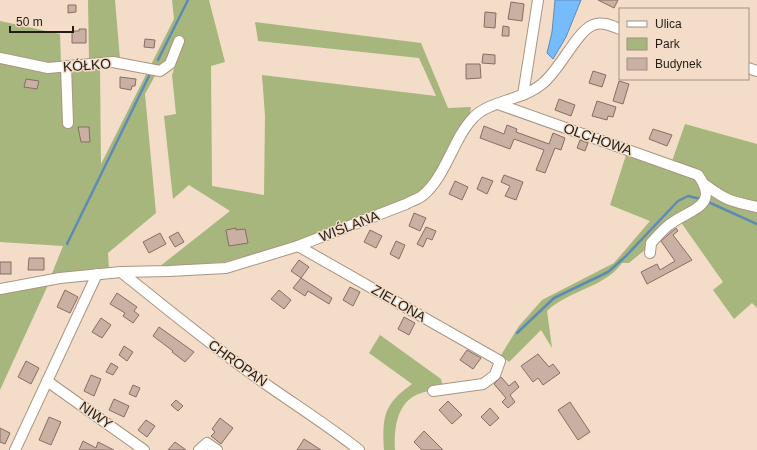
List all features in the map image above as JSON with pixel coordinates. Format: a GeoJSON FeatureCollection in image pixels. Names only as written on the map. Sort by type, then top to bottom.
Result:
{"type":"FeatureCollection","features":[{"type":"Feature","properties":{"kind":"street"},"geometry":{"type":"LineString","coordinates":[[523,95],[538,0]]}},
{"type":"Feature","properties":{"kind":"street","name":"WIŚLANA"},"geometry":{"type":"LineString","coordinates":[[0,289],[60,278],[97,274],[226,268],[298,246],[406,204],[422,196],[435,181],[463,130],[474,116],[487,108],[523,95],[542,85],[556,72],[582,33],[594,24],[604,24],[619,29]]}},
{"type":"Feature","properties":{"kind":"street","name":"KÓŁKO"},"geometry":{"type":"LineString","coordinates":[[0,58],[48,68],[113,62],[160,70],[170,64],[179,41]]}},
{"type":"Feature","properties":{"kind":"street"},"geometry":{"type":"LineString","coordinates":[[66,67],[68,123]]}},
{"type":"Feature","properties":{"kind":"street","name":"OLCHOWA"},"geometry":{"type":"LineString","coordinates":[[498,104],[698,174],[704,184]]}},
{"type":"Feature","properties":{"kind":"street"},"geometry":{"type":"LineString","coordinates":[[704,184],[723,198],[732,202],[757,207]]}},
{"type":"Feature","properties":{"kind":"street"},"geometry":{"type":"LineString","coordinates":[[650,253],[651,243],[669,225],[701,206],[705,200],[706,192],[704,184]]}},
{"type":"Feature","properties":{"kind":"street","name":"ZIELONA"},"geometry":{"type":"LineString","coordinates":[[298,246],[500,361],[495,375],[483,384],[433,391]]}},
{"type":"Feature","properties":{"kind":"street","name":"CHROPAŃ"},"geometry":{"type":"LineString","coordinates":[[121,272],[192,329],[270,386],[322,421],[359,450]]}},
{"type":"Feature","properties":{"kind":"street"},"geometry":{"type":"LineString","coordinates":[[15,450],[97,274]]}},
{"type":"Feature","properties":{"kind":"street","name":"NIWY"},"geometry":{"type":"LineString","coordinates":[[47,381],[144,450]]}},
{"type":"Feature","properties":{"kind":"street"},"geometry":{"type":"LineString","coordinates":[[199,450],[208,443],[217,450]]}},
{"type":"Feature","properties":{"kind":"green space"},"geometry":{"type":"Polygon","coordinates":[[[88,0],[115,0],[120,59],[89,60],[88,0]]]}},
{"type":"Feature","properties":{"kind":"green space"},"geometry":{"type":"Polygon","coordinates":[[[172,0],[209,0],[225,62],[211,66],[212,186],[264,195],[265,116],[262,75],[436,96],[419,58],[258,41],[255,22],[421,43],[448,108],[471,107],[470,114],[432,178],[420,193],[294,243],[225,262],[159,267],[230,211],[189,185],[173,199],[164,116],[176,114],[172,75],[176,63],[156,74],[145,94],[156,213],[108,253],[109,269],[51,276],[63,246],[0,242],[0,62],[47,71],[100,69],[101,164],[174,19],[172,0]]]}},
{"type":"Feature","properties":{"kind":"green space"},"geometry":{"type":"Polygon","coordinates":[[[0,21],[60,34],[61,63],[46,65],[0,55],[0,21]]]}},
{"type":"Feature","properties":{"kind":"green space"},"geometry":{"type":"Polygon","coordinates":[[[685,124],[757,144],[757,308],[752,303],[734,319],[713,290],[723,282],[680,221],[629,263],[622,263],[606,278],[565,298],[547,311],[552,348],[541,330],[509,362],[501,355],[519,326],[542,300],[614,263],[650,221],[610,205],[627,152],[670,167],[685,124]]]}},
{"type":"Feature","properties":{"kind":"green space"},"geometry":{"type":"Polygon","coordinates":[[[48,285],[0,390],[0,294],[48,285]]]}},
{"type":"Feature","properties":{"kind":"green space"},"geometry":{"type":"Polygon","coordinates":[[[380,335],[441,379],[443,387],[416,395],[409,399],[404,405],[400,412],[396,426],[395,450],[384,450],[383,438],[385,419],[390,405],[412,384],[369,353],[380,335]]]}},
{"type":"Feature","properties":{"kind":"water"},"geometry":{"type":"Polygon","coordinates":[[[555,0],[581,0],[566,37],[553,59],[547,53],[552,32],[555,0]]]}},
{"type":"Feature","properties":{"kind":"building"},"geometry":{"type":"Polygon","coordinates":[[[598,0],[618,0],[614,8],[598,0]]]}},
{"type":"Feature","properties":{"kind":"building"},"geometry":{"type":"Polygon","coordinates":[[[511,2],[524,4],[522,21],[508,19],[511,2]]]}},
{"type":"Feature","properties":{"kind":"building"},"geometry":{"type":"Polygon","coordinates":[[[68,5],[76,5],[76,12],[68,13],[68,5]]]}},
{"type":"Feature","properties":{"kind":"building"},"geometry":{"type":"Polygon","coordinates":[[[485,12],[496,13],[495,28],[484,27],[485,12]]]}},
{"type":"Feature","properties":{"kind":"building"},"geometry":{"type":"Polygon","coordinates":[[[503,26],[509,27],[509,36],[502,36],[503,26]]]}},
{"type":"Feature","properties":{"kind":"building"},"geometry":{"type":"Polygon","coordinates":[[[79,29],[86,29],[86,43],[72,43],[72,31],[79,31],[79,29]]]}},
{"type":"Feature","properties":{"kind":"building"},"geometry":{"type":"Polygon","coordinates":[[[145,39],[155,40],[154,48],[144,47],[145,39]]]}},
{"type":"Feature","properties":{"kind":"building"},"geometry":{"type":"Polygon","coordinates":[[[483,54],[495,55],[495,64],[482,63],[483,54]]]}},
{"type":"Feature","properties":{"kind":"building"},"geometry":{"type":"Polygon","coordinates":[[[466,64],[480,64],[481,78],[466,79],[466,64]]]}},
{"type":"Feature","properties":{"kind":"building"},"geometry":{"type":"Polygon","coordinates":[[[593,71],[606,75],[602,87],[589,83],[593,71]]]}},
{"type":"Feature","properties":{"kind":"building"},"geometry":{"type":"Polygon","coordinates":[[[120,77],[136,79],[135,86],[132,86],[131,90],[120,88],[120,77]]]}},
{"type":"Feature","properties":{"kind":"building"},"geometry":{"type":"Polygon","coordinates":[[[26,79],[39,81],[37,89],[24,87],[26,79]]]}},
{"type":"Feature","properties":{"kind":"building"},"geometry":{"type":"Polygon","coordinates":[[[619,81],[629,84],[623,104],[613,101],[619,81]]]}},
{"type":"Feature","properties":{"kind":"building"},"geometry":{"type":"Polygon","coordinates":[[[559,99],[575,105],[571,116],[555,110],[559,99]]]}},
{"type":"Feature","properties":{"kind":"building"},"geometry":{"type":"Polygon","coordinates":[[[597,101],[616,107],[613,117],[608,116],[607,120],[592,116],[597,101]]]}},
{"type":"Feature","properties":{"kind":"building"},"geometry":{"type":"Polygon","coordinates":[[[507,125],[517,129],[516,132],[549,144],[553,133],[565,138],[561,150],[555,148],[545,173],[536,170],[544,150],[514,139],[510,149],[480,138],[484,126],[504,134],[507,125]]]}},
{"type":"Feature","properties":{"kind":"building"},"geometry":{"type":"Polygon","coordinates":[[[78,127],[89,127],[90,142],[81,142],[78,127]]]}},
{"type":"Feature","properties":{"kind":"building"},"geometry":{"type":"Polygon","coordinates":[[[653,129],[672,135],[667,146],[649,139],[653,129]]]}},
{"type":"Feature","properties":{"kind":"building"},"geometry":{"type":"Polygon","coordinates":[[[580,140],[588,143],[585,151],[577,148],[580,140]]]}},
{"type":"Feature","properties":{"kind":"building"},"geometry":{"type":"Polygon","coordinates":[[[504,175],[523,182],[516,200],[505,196],[510,186],[501,182],[504,175]]]}},
{"type":"Feature","properties":{"kind":"building"},"geometry":{"type":"Polygon","coordinates":[[[482,177],[493,181],[487,194],[477,189],[482,177]]]}},
{"type":"Feature","properties":{"kind":"building"},"geometry":{"type":"Polygon","coordinates":[[[455,181],[468,187],[462,200],[449,194],[455,181]]]}},
{"type":"Feature","properties":{"kind":"building"},"geometry":{"type":"Polygon","coordinates":[[[414,213],[426,218],[420,231],[409,226],[414,213]]]}},
{"type":"Feature","properties":{"kind":"building"},"geometry":{"type":"Polygon","coordinates":[[[426,227],[436,231],[432,240],[427,238],[423,247],[417,244],[426,227]]]}},
{"type":"Feature","properties":{"kind":"building"},"geometry":{"type":"Polygon","coordinates":[[[236,228],[236,230],[245,229],[248,243],[229,246],[226,230],[236,228]]]}},
{"type":"Feature","properties":{"kind":"building"},"geometry":{"type":"Polygon","coordinates":[[[676,228],[678,231],[673,235],[692,260],[647,284],[641,272],[657,264],[660,270],[675,261],[661,241],[676,228]]]}},
{"type":"Feature","properties":{"kind":"building"},"geometry":{"type":"Polygon","coordinates":[[[370,230],[382,236],[376,248],[364,242],[370,230]]]}},
{"type":"Feature","properties":{"kind":"building"},"geometry":{"type":"Polygon","coordinates":[[[178,232],[184,242],[175,247],[169,237],[178,232]]]}},
{"type":"Feature","properties":{"kind":"building"},"geometry":{"type":"Polygon","coordinates":[[[160,233],[166,244],[149,253],[143,242],[160,233]]]}},
{"type":"Feature","properties":{"kind":"building"},"geometry":{"type":"Polygon","coordinates":[[[396,241],[405,245],[399,259],[390,254],[396,241]]]}},
{"type":"Feature","properties":{"kind":"building"},"geometry":{"type":"Polygon","coordinates":[[[29,258],[44,258],[44,270],[28,270],[29,258]]]}},
{"type":"Feature","properties":{"kind":"building"},"geometry":{"type":"Polygon","coordinates":[[[299,260],[309,267],[301,278],[291,271],[299,260]]]}},
{"type":"Feature","properties":{"kind":"building"},"geometry":{"type":"Polygon","coordinates":[[[0,262],[11,262],[11,274],[0,274],[0,262]]]}},
{"type":"Feature","properties":{"kind":"building"},"geometry":{"type":"Polygon","coordinates":[[[301,278],[332,298],[329,304],[308,291],[305,296],[293,288],[301,278]]]}},
{"type":"Feature","properties":{"kind":"building"},"geometry":{"type":"Polygon","coordinates":[[[350,287],[360,292],[353,306],[343,300],[350,287]]]}},
{"type":"Feature","properties":{"kind":"building"},"geometry":{"type":"Polygon","coordinates":[[[65,290],[78,297],[70,313],[57,307],[65,290]]]}},
{"type":"Feature","properties":{"kind":"building"},"geometry":{"type":"Polygon","coordinates":[[[279,290],[291,300],[284,309],[271,299],[279,290]]]}},
{"type":"Feature","properties":{"kind":"building"},"geometry":{"type":"Polygon","coordinates":[[[117,293],[137,307],[134,311],[139,315],[133,323],[123,316],[125,313],[110,304],[117,293]]]}},
{"type":"Feature","properties":{"kind":"building"},"geometry":{"type":"Polygon","coordinates":[[[404,317],[415,323],[409,335],[398,329],[404,317]]]}},
{"type":"Feature","properties":{"kind":"building"},"geometry":{"type":"Polygon","coordinates":[[[101,318],[111,325],[102,338],[92,332],[101,318]]]}},
{"type":"Feature","properties":{"kind":"building"},"geometry":{"type":"Polygon","coordinates":[[[159,327],[194,352],[185,362],[153,336],[159,327]]]}},
{"type":"Feature","properties":{"kind":"building"},"geometry":{"type":"Polygon","coordinates":[[[124,346],[133,352],[127,361],[119,355],[124,346]]]}},
{"type":"Feature","properties":{"kind":"building"},"geometry":{"type":"Polygon","coordinates":[[[467,350],[481,358],[473,369],[460,360],[467,350]]]}},
{"type":"Feature","properties":{"kind":"building"},"geometry":{"type":"Polygon","coordinates":[[[538,354],[549,367],[553,364],[560,373],[543,385],[538,378],[533,382],[521,366],[538,354]]]}},
{"type":"Feature","properties":{"kind":"building"},"geometry":{"type":"Polygon","coordinates":[[[26,361],[39,368],[31,384],[18,377],[26,361]]]}},
{"type":"Feature","properties":{"kind":"building"},"geometry":{"type":"Polygon","coordinates":[[[111,363],[118,367],[113,375],[106,372],[111,363]]]}},
{"type":"Feature","properties":{"kind":"building"},"geometry":{"type":"Polygon","coordinates":[[[91,375],[101,379],[94,396],[84,391],[91,375]]]}},
{"type":"Feature","properties":{"kind":"building"},"geometry":{"type":"Polygon","coordinates":[[[501,377],[509,386],[515,381],[519,387],[510,395],[515,402],[508,408],[502,402],[506,398],[494,384],[501,377]]]}},
{"type":"Feature","properties":{"kind":"building"},"geometry":{"type":"Polygon","coordinates":[[[133,385],[140,388],[136,397],[129,394],[133,385]]]}},
{"type":"Feature","properties":{"kind":"building"},"geometry":{"type":"Polygon","coordinates":[[[114,399],[129,406],[124,417],[109,410],[114,399]]]}},
{"type":"Feature","properties":{"kind":"building"},"geometry":{"type":"Polygon","coordinates":[[[176,400],[183,406],[178,411],[171,405],[176,400]]]}},
{"type":"Feature","properties":{"kind":"building"},"geometry":{"type":"Polygon","coordinates":[[[448,401],[462,415],[452,424],[439,410],[448,401]]]}},
{"type":"Feature","properties":{"kind":"building"},"geometry":{"type":"Polygon","coordinates":[[[570,402],[590,432],[578,440],[558,410],[570,402]]]}},
{"type":"Feature","properties":{"kind":"building"},"geometry":{"type":"Polygon","coordinates":[[[490,408],[499,418],[490,426],[481,417],[490,408]]]}},
{"type":"Feature","properties":{"kind":"building"},"geometry":{"type":"Polygon","coordinates":[[[49,417],[61,422],[51,445],[39,440],[49,417]]]}},
{"type":"Feature","properties":{"kind":"building"},"geometry":{"type":"Polygon","coordinates":[[[220,418],[233,428],[221,444],[211,436],[215,432],[212,429],[220,418]]]}},
{"type":"Feature","properties":{"kind":"building"},"geometry":{"type":"Polygon","coordinates":[[[146,420],[155,426],[147,437],[138,430],[146,420]]]}},
{"type":"Feature","properties":{"kind":"building"},"geometry":{"type":"Polygon","coordinates":[[[0,428],[10,433],[5,444],[0,442],[0,428]]]}},
{"type":"Feature","properties":{"kind":"building"},"geometry":{"type":"Polygon","coordinates":[[[424,431],[443,450],[422,450],[414,442],[424,431]]]}},
{"type":"Feature","properties":{"kind":"building"},"geometry":{"type":"Polygon","coordinates":[[[304,439],[321,450],[297,450],[304,439]]]}},
{"type":"Feature","properties":{"kind":"building"},"geometry":{"type":"Polygon","coordinates":[[[83,441],[96,448],[98,442],[114,450],[79,450],[83,441]]]}},
{"type":"Feature","properties":{"kind":"building"},"geometry":{"type":"Polygon","coordinates":[[[175,442],[186,450],[168,450],[175,442]]]}},
{"type":"Feature","properties":{"kind":"waterway"},"geometry":{"type":"LineString","coordinates":[[158,60],[188,0]]}},
{"type":"Feature","properties":{"kind":"waterway"},"geometry":{"type":"LineString","coordinates":[[67,244],[149,76]]}},
{"type":"Feature","properties":{"kind":"waterway"},"geometry":{"type":"LineString","coordinates":[[517,333],[554,298],[608,272],[625,257],[678,201],[688,196],[701,199]]}},
{"type":"Feature","properties":{"kind":"waterway"},"geometry":{"type":"LineString","coordinates":[[706,201],[757,224]]}}]}
